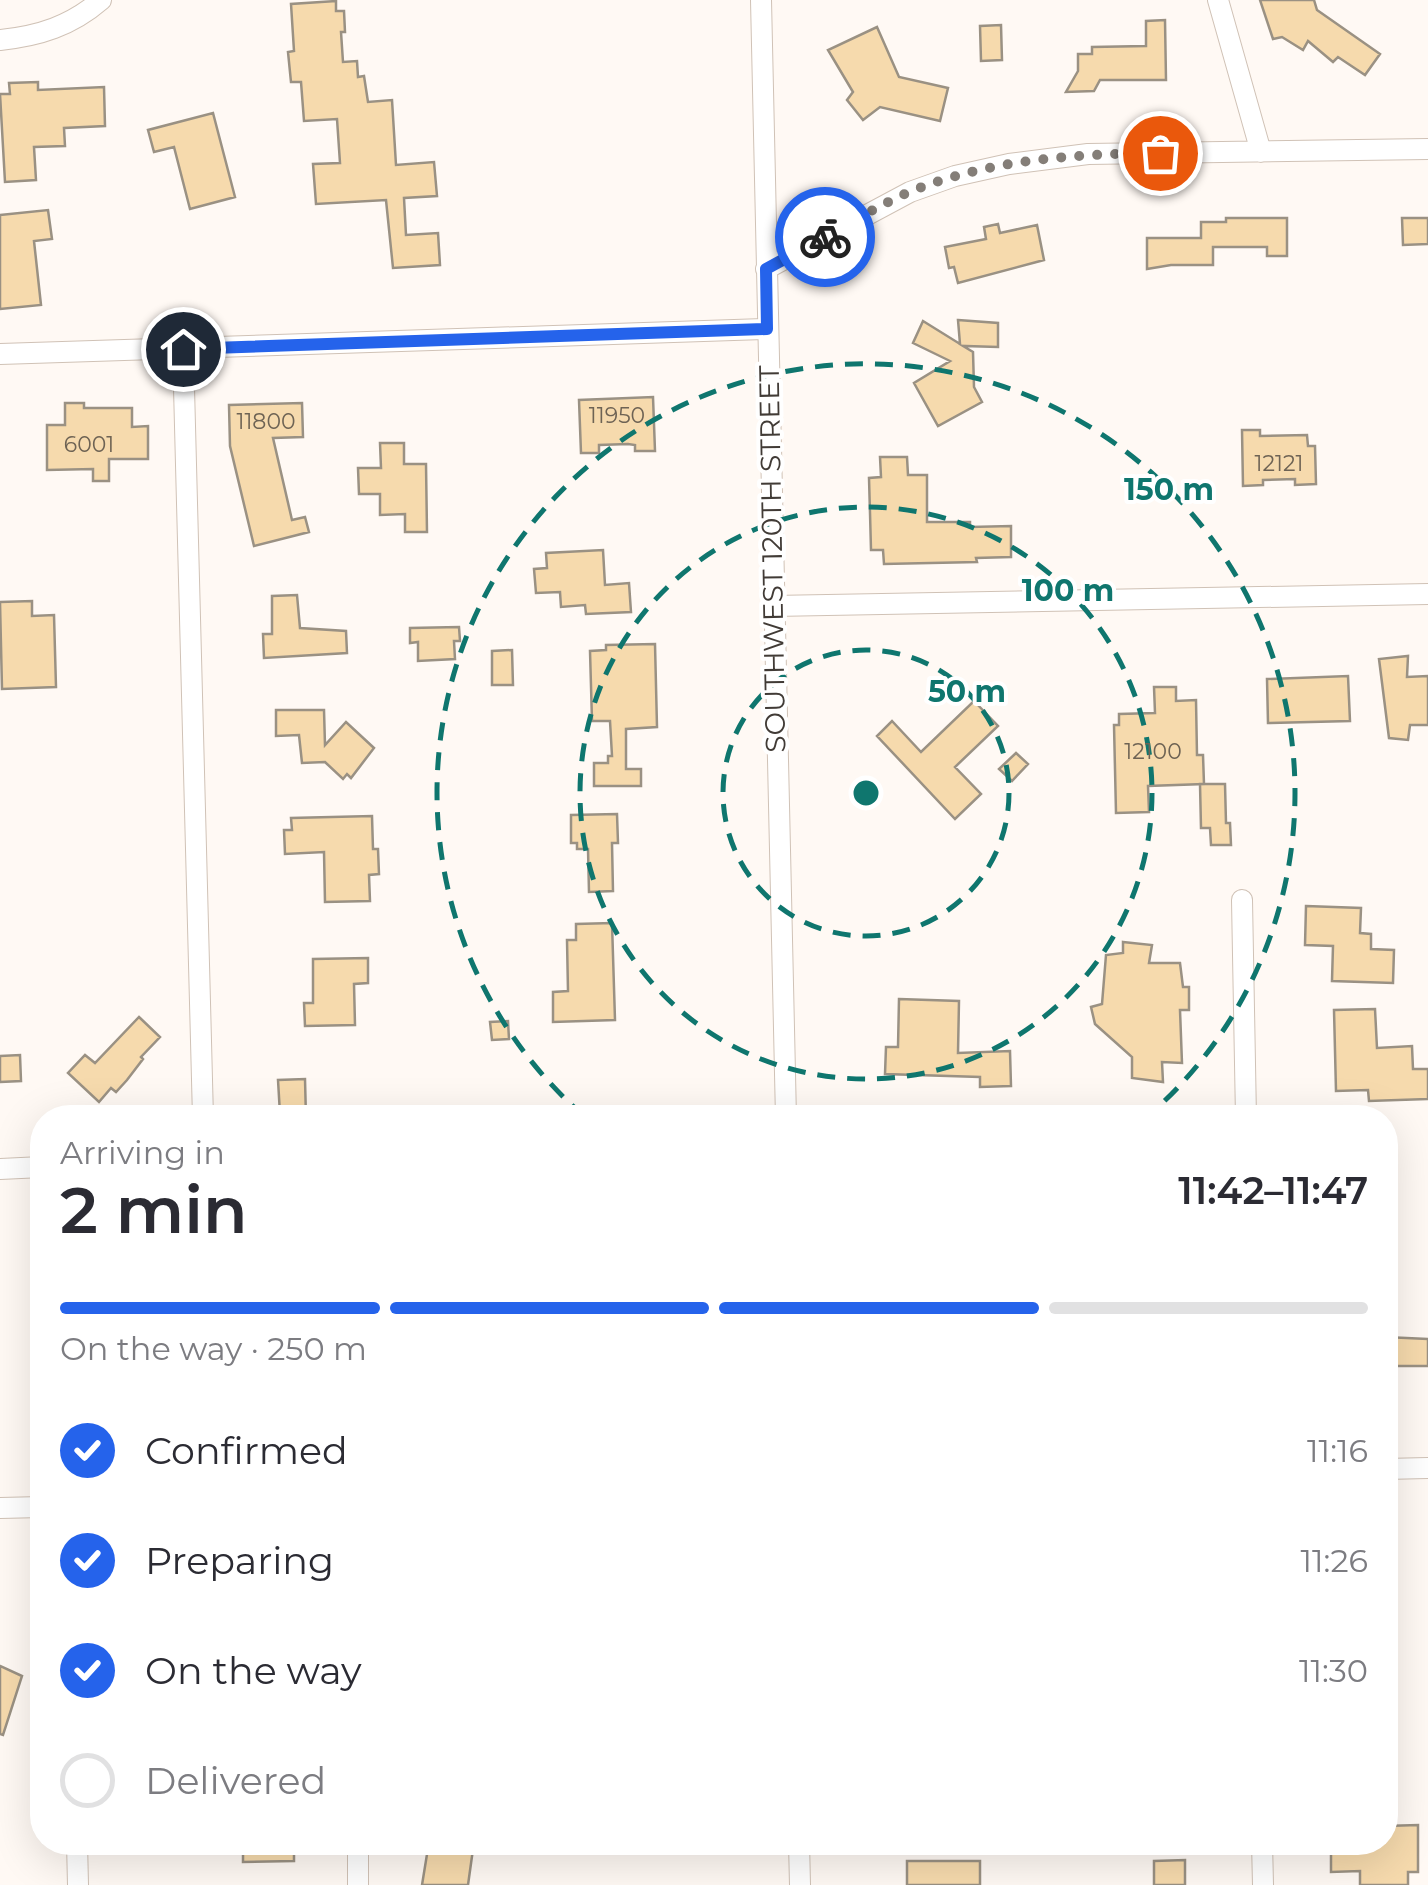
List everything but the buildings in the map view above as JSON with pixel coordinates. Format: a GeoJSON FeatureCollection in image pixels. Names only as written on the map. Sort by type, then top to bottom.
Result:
{"type":"FeatureCollection","features":[{"type":"Feature","properties":{"kind":"street"},"geometry":{"type":"LineString","coordinates":[[0,40],[61,27],[101,0]]}},
{"type":"Feature","properties":{"kind":"street","name":"SOUTHWEST 120TH STREET"},"geometry":{"type":"LineString","coordinates":[[761,0],[786,1105]]}},
{"type":"Feature","properties":{"kind":"street"},"geometry":{"type":"LineString","coordinates":[[1218,0],[1260,152]]}},
{"type":"Feature","properties":{"kind":"street"},"geometry":{"type":"LineString","coordinates":[[766,269],[910,192],[979,170],[1088,154],[1428,149]]}},
{"type":"Feature","properties":{"kind":"street"},"geometry":{"type":"LineString","coordinates":[[0,354],[767,329]]}},
{"type":"Feature","properties":{"kind":"street"},"geometry":{"type":"LineString","coordinates":[[183,349],[203,1105]]}},
{"type":"Feature","properties":{"kind":"street"},"geometry":{"type":"LineString","coordinates":[[773,606],[1428,594]]}},
{"type":"Feature","properties":{"kind":"street"},"geometry":{"type":"LineString","coordinates":[[1242,900],[1246,1105]]}},
{"type":"Feature","properties":{"kind":"street"},"geometry":{"type":"LineString","coordinates":[[0,1168],[30,1167]]}},
{"type":"Feature","properties":{"kind":"street"},"geometry":{"type":"LineString","coordinates":[[1398,1469],[1428,1468]]}},
{"type":"Feature","properties":{"kind":"street"},"geometry":{"type":"LineString","coordinates":[[0,1508],[30,1507]]}},
{"type":"Feature","properties":{"kind":"street"},"geometry":{"type":"LineString","coordinates":[[77,1855],[78,1885]]}},
{"type":"Feature","properties":{"kind":"street"},"geometry":{"type":"LineString","coordinates":[[358,1855],[358,1885]]}},
{"type":"Feature","properties":{"kind":"street"},"geometry":{"type":"LineString","coordinates":[[799,1855],[800,1885]]}},
{"type":"Feature","properties":{"kind":"street"},"geometry":{"type":"LineString","coordinates":[[1262,1855],[1262,1885]]}},
{"type":"Feature","properties":{"kind":"way so far"},"geometry":{"type":"LineString","coordinates":[[825,237],[910,192],[955,176],[1068,156],[1160,153]]}},
{"type":"Feature","properties":{"kind":"route"},"geometry":{"type":"LineString","coordinates":[[183,349],[767,329],[766,269],[825,237]]}}]}
